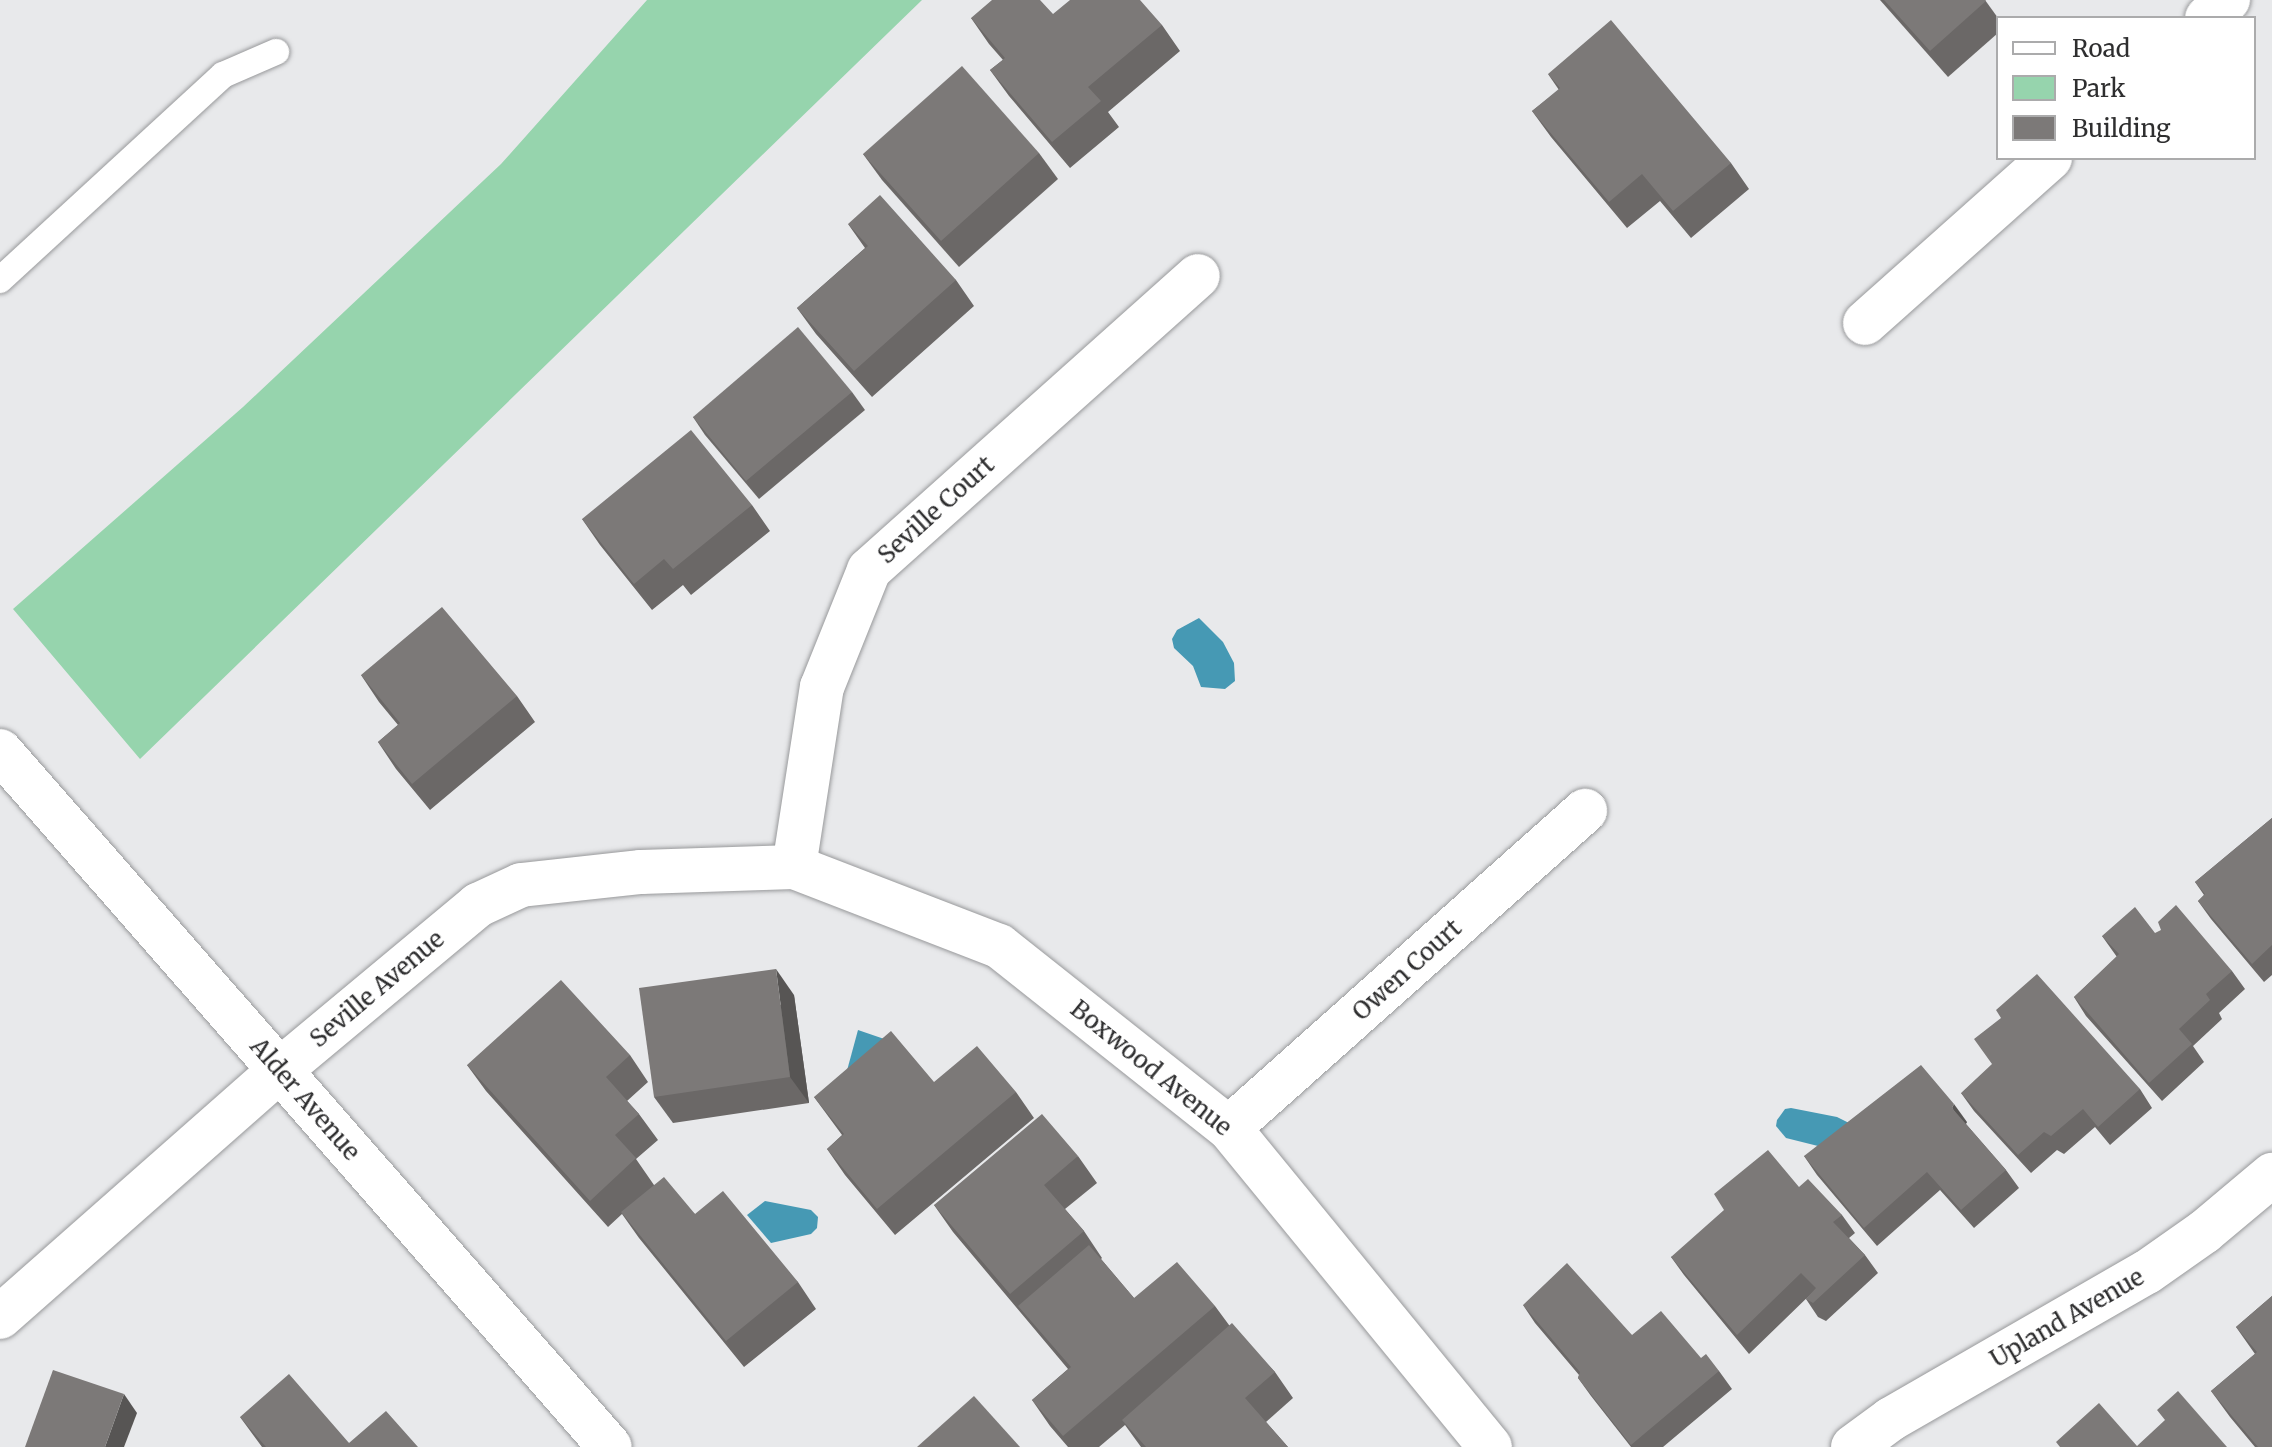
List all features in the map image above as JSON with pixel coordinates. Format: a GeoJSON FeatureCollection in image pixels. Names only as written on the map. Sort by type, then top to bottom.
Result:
{"type":"FeatureCollection","features":[{"type":"Feature","properties":{"kind":"street"},"geometry":{"type":"LineString","coordinates":[[2209,16],[2228,0]]}},
{"type":"Feature","properties":{"kind":"street"},"geometry":{"type":"LineString","coordinates":[[1865,323],[2048,160]]}},
{"type":"Feature","properties":{"kind":"street","name":"Seville Court"},"geometry":{"type":"LineString","coordinates":[[794,867],[822,687],[869,570],[1198,276]]}},
{"type":"Feature","properties":{"kind":"street","name":"Alder Avenue"},"geometry":{"type":"LineString","coordinates":[[0,751],[610,1447]]}},
{"type":"Feature","properties":{"kind":"street","name":"Owen Court"},"geometry":{"type":"LineString","coordinates":[[1229,1128],[1585,811]]}},
{"type":"Feature","properties":{"kind":"street","name":"Seville Avenue"},"geometry":{"type":"LineString","coordinates":[[0,1317],[280,1070],[478,905],[521,885],[641,872],[794,867]]}},
{"type":"Feature","properties":{"kind":"street","name":"Boxwood Avenue"},"geometry":{"type":"LineString","coordinates":[[794,867],[999,946],[1229,1128],[1490,1447]]}},
{"type":"Feature","properties":{"kind":"street","name":"Upland Avenue"},"geometry":{"type":"LineString","coordinates":[[1853,1447],[1891,1419],[2147,1272],[2204,1232],[2272,1175]]}},
{"type":"Feature","properties":{"kind":"lane"},"geometry":{"type":"LineString","coordinates":[[0,280],[223,75],[276,52]]}},
{"type":"Feature","properties":{"kind":"green space"},"geometry":{"type":"Polygon","coordinates":[[[647,0],[922,0],[140,759],[13,609],[243,407],[501,164],[647,0]]]}},
{"type":"Feature","properties":{"kind":"water"},"geometry":{"type":"Polygon","coordinates":[[[1199,618],[1223,642],[1234,663],[1235,681],[1225,689],[1201,687],[1193,666],[1174,648],[1172,639],[1177,630],[1199,618]]]}},
{"type":"Feature","properties":{"kind":"water"},"geometry":{"type":"Polygon","coordinates":[[[858,1030],[893,1042],[842,1089],[858,1030]]]}},
{"type":"Feature","properties":{"kind":"water"},"geometry":{"type":"Polygon","coordinates":[[[1785,1109],[1837,1117],[1849,1123],[1826,1148],[1786,1138],[1776,1126],[1777,1120],[1785,1109]]]}},
{"type":"Feature","properties":{"kind":"water"},"geometry":{"type":"Polygon","coordinates":[[[765,1201],[811,1210],[818,1217],[817,1228],[811,1234],[771,1243],[747,1215],[765,1201]]]}},
{"type":"Feature","properties":{"kind":"building"},"geometry":{"type":"Polygon","coordinates":[[[992,0],[1040,0],[1053,14],[1070,0],[1140,0],[1162,25],[1088,87],[1101,101],[1052,142],[990,70],[1005,58],[971,18],[992,0]]]}},
{"type":"Feature","properties":{"kind":"building"},"geometry":{"type":"Polygon","coordinates":[[[1884,0],[1985,0],[1986,1],[1930,51],[1884,0]]]}},
{"type":"Feature","properties":{"kind":"building"},"geometry":{"type":"Polygon","coordinates":[[[1611,20],[1731,163],[1673,211],[1642,174],[1609,202],[1532,111],[1560,88],[1548,74],[1611,20]]]}},
{"type":"Feature","properties":{"kind":"building"},"geometry":{"type":"Polygon","coordinates":[[[962,66],[1039,153],[941,241],[863,154],[962,66]]]}},
{"type":"Feature","properties":{"kind":"building"},"geometry":{"type":"Polygon","coordinates":[[[880,195],[956,280],[854,371],[797,308],[868,246],[848,224],[880,195]]]}},
{"type":"Feature","properties":{"kind":"building"},"geometry":{"type":"Polygon","coordinates":[[[798,327],[852,392],[746,481],[693,417],[798,327]]]}},
{"type":"Feature","properties":{"kind":"building"},"geometry":{"type":"Polygon","coordinates":[[[691,430],[752,505],[673,569],[664,559],[634,584],[582,519],[691,430]]]}},
{"type":"Feature","properties":{"kind":"building"},"geometry":{"type":"Polygon","coordinates":[[[442,607],[517,696],[412,784],[378,742],[400,723],[361,675],[442,607]]]}},
{"type":"Feature","properties":{"kind":"building"},"geometry":{"type":"Polygon","coordinates":[[[2272,818],[2272,945],[2252,964],[2198,901],[2205,894],[2195,882],[2272,818]]]}},
{"type":"Feature","properties":{"kind":"building"},"geometry":{"type":"Polygon","coordinates":[[[2176,905],[2232,971],[2206,994],[2210,1000],[2179,1029],[2192,1044],[2149,1083],[2074,997],[2119,954],[2102,936],[2135,907],[2155,933],[2161,930],[2158,922],[2176,905]]]}},
{"type":"Feature","properties":{"kind":"building"},"geometry":{"type":"Polygon","coordinates":[[[776,969],[790,1077],[654,1097],[639,988],[776,969]]]}},
{"type":"Feature","properties":{"kind":"building"},"geometry":{"type":"Polygon","coordinates":[[[2037,974],[2140,1089],[2098,1127],[2083,1109],[2051,1136],[2044,1132],[2018,1155],[1961,1093],[1992,1064],[1974,1039],[2001,1018],[1996,1010],[2037,974]]]}},
{"type":"Feature","properties":{"kind":"building"},"geometry":{"type":"Polygon","coordinates":[[[561,980],[630,1055],[606,1077],[639,1114],[615,1135],[636,1158],[590,1201],[467,1065],[561,980]]]}},
{"type":"Feature","properties":{"kind":"building"},"geometry":{"type":"Polygon","coordinates":[[[891,1031],[934,1082],[977,1046],[1016,1092],[877,1209],[827,1149],[844,1134],[814,1097],[891,1031]]]}},
{"type":"Feature","properties":{"kind":"building"},"geometry":{"type":"Polygon","coordinates":[[[1921,1065],[1954,1104],[1952,1108],[2006,1170],[1961,1210],[1927,1172],[1864,1228],[1804,1156],[1921,1065]]]}},
{"type":"Feature","properties":{"kind":"building"},"geometry":{"type":"Polygon","coordinates":[[[1042,1114],[1078,1156],[1044,1185],[1084,1231],[1010,1294],[934,1205],[1042,1114]]]}},
{"type":"Feature","properties":{"kind":"building"},"geometry":{"type":"Polygon","coordinates":[[[1768,1150],[1799,1187],[1808,1179],[1842,1215],[1833,1222],[1865,1255],[1813,1303],[1806,1299],[1816,1288],[1801,1273],[1737,1335],[1671,1257],[1724,1210],[1714,1194],[1768,1150]]]}},
{"type":"Feature","properties":{"kind":"building"},"geometry":{"type":"Polygon","coordinates":[[[664,1177],[695,1214],[723,1191],[798,1282],[726,1341],[621,1212],[664,1177]]]}},
{"type":"Feature","properties":{"kind":"building"},"geometry":{"type":"Polygon","coordinates":[[[1089,1245],[1134,1298],[1177,1262],[1215,1306],[1063,1436],[1032,1400],[1071,1367],[1018,1306],[1089,1245]]]}},
{"type":"Feature","properties":{"kind":"building"},"geometry":{"type":"Polygon","coordinates":[[[1567,1263],[1632,1335],[1661,1311],[1701,1358],[1706,1354],[1719,1371],[1631,1445],[1578,1378],[1580,1372],[1523,1305],[1567,1263]]]}},
{"type":"Feature","properties":{"kind":"building"},"geometry":{"type":"Polygon","coordinates":[[[2272,1296],[2272,1447],[2258,1447],[2211,1391],[2257,1352],[2236,1327],[2272,1296]]]}},
{"type":"Feature","properties":{"kind":"building"},"geometry":{"type":"Polygon","coordinates":[[[1232,1323],[1275,1372],[1245,1398],[1288,1447],[1146,1447],[1122,1420],[1232,1323]]]}},
{"type":"Feature","properties":{"kind":"building"},"geometry":{"type":"Polygon","coordinates":[[[53,1370],[124,1394],[105,1447],[25,1447],[53,1370]]]}},
{"type":"Feature","properties":{"kind":"building"},"geometry":{"type":"Polygon","coordinates":[[[289,1374],[349,1443],[386,1411],[418,1447],[266,1447],[240,1417],[289,1374]]]}},
{"type":"Feature","properties":{"kind":"building"},"geometry":{"type":"Polygon","coordinates":[[[2178,1391],[2227,1447],[2060,1447],[2056,1442],[2099,1403],[2137,1446],[2165,1420],[2157,1410],[2178,1391]]]}},
{"type":"Feature","properties":{"kind":"building"},"geometry":{"type":"Polygon","coordinates":[[[974,1396],[1020,1447],[917,1447],[974,1396]]]}}]}
